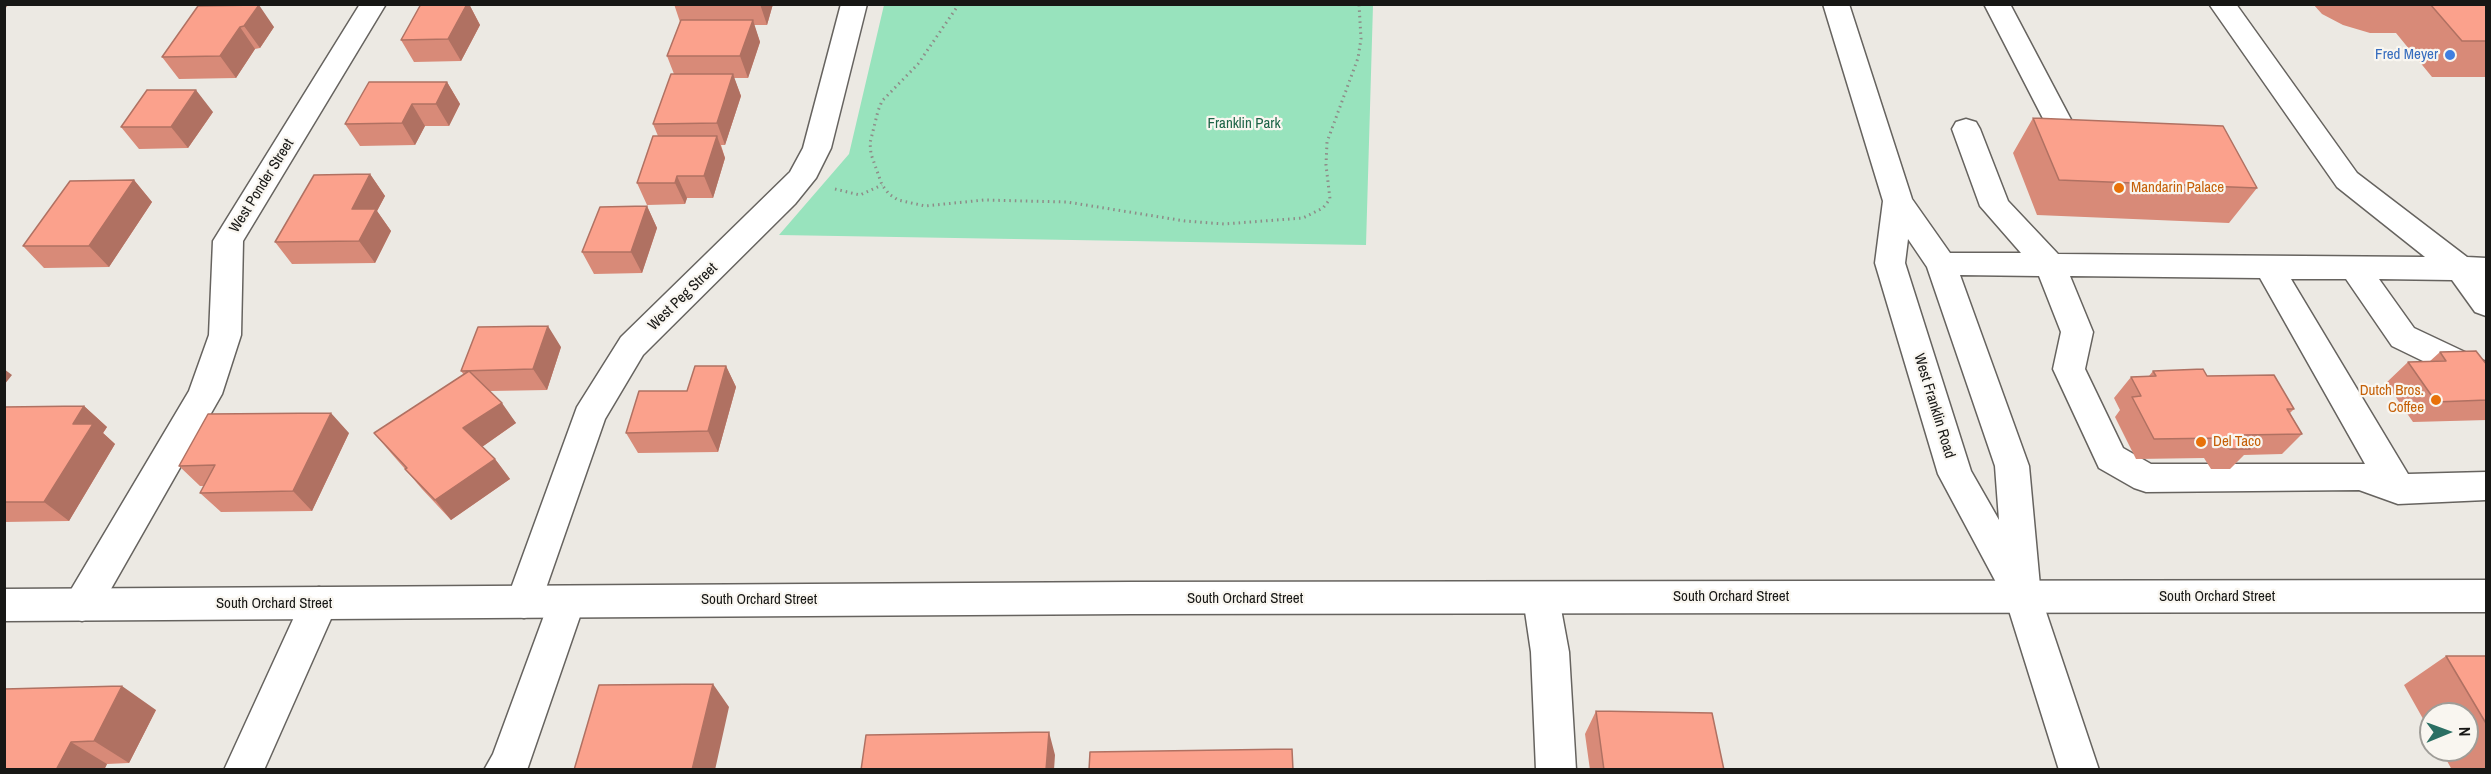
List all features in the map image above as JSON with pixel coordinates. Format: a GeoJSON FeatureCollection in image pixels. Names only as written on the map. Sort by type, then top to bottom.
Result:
{"type":"FeatureCollection","features":[{"type":"Feature","properties":{"kind":"street","name":"West Ponder Street"},"geometry":{"type":"LineString","coordinates":[[82,605],[205,394],[225,335],[228,241],[373,4]]}},
{"type":"Feature","properties":{"kind":"street","name":"West Peg Street"},"geometry":{"type":"LineString","coordinates":[[524,602],[590,416],[632,346],[785,197],[801,178],[817,148],[854,4]]}},
{"type":"Feature","properties":{"kind":"street","name":"West Franklin Road"},"geometry":{"type":"LineString","coordinates":[[1836,4],[1898,201],[1941,264],[2012,466],[2023,597]]}},
{"type":"Feature","properties":{"kind":"street"},"geometry":{"type":"LineString","coordinates":[[1997,4],[2062,129]]}},
{"type":"Feature","properties":{"kind":"street"},"geometry":{"type":"LineString","coordinates":[[2222,4],[2347,180],[2474,269],[2487,304]]}},
{"type":"Feature","properties":{"kind":"street"},"geometry":{"type":"LineString","coordinates":[[1966,129],[1995,206],[2050,264],[2077,332],[2069,369],[2111,458],[2146,478],[2359,476],[2398,489],[2487,486]]}},
{"type":"Feature","properties":{"kind":"street","name":"West Franklin Road"},"geometry":{"type":"LineString","coordinates":[[1898,201],[1890,263],[1955,474],[2023,597],[2079,770]]}},
{"type":"Feature","properties":{"kind":"street"},"geometry":{"type":"LineString","coordinates":[[1941,264],[2474,269]]}},
{"type":"Feature","properties":{"kind":"street"},"geometry":{"type":"LineString","coordinates":[[2268,266],[2398,489]]}},
{"type":"Feature","properties":{"kind":"street"},"geometry":{"type":"LineString","coordinates":[[2354,267],[2403,337],[2472,369],[2487,392]]}},
{"type":"Feature","properties":{"kind":"street","name":"South Orchard Street"},"geometry":{"type":"LineString","coordinates":[[4,605],[2487,596]]}},
{"type":"Feature","properties":{"kind":"street"},"geometry":{"type":"LineString","coordinates":[[1541,598],[1550,652],[1557,770]]}},
{"type":"Feature","properties":{"kind":"street"},"geometry":{"type":"LineString","coordinates":[[504,770],[508,767],[567,602]]}},
{"type":"Feature","properties":{"kind":"street"},"geometry":{"type":"LineString","coordinates":[[244,770],[319,603]]}},
{"type":"Feature","properties":{"kind":"path"},"geometry":{"type":"LineString","coordinates":[[958,4],[918,64],[882,101],[870,143],[882,185],[889,194],[898,200],[924,206],[984,200],[1060,202],[1116,208],[1185,221],[1224,224],[1274,222],[1310,216],[1323,208],[1331,194],[1326,165],[1327,142],[1358,58],[1361,39],[1359,4]]}},
{"type":"Feature","properties":{"kind":"path"},"geometry":{"type":"LineString","coordinates":[[801,178],[860,195],[882,185]]}},
{"type":"Feature","properties":{"kind":"green space","name":"Franklin Park"},"geometry":{"type":"Polygon","coordinates":[[[884,5],[1373,5],[1366,245],[779,235],[849,154],[884,5]]]}},
{"type":"Feature","properties":{"kind":"building"},"geometry":{"type":"Polygon","coordinates":[[[421,4],[467,4],[448,39],[401,40],[421,4]]]}},
{"type":"Feature","properties":{"kind":"building"},"geometry":{"type":"Polygon","coordinates":[[[2430,4],[2487,4],[2487,41],[2462,41],[2430,4]]]}},
{"type":"Feature","properties":{"kind":"building"},"geometry":{"type":"Polygon","coordinates":[[[259,5],[220,56],[162,57],[198,6],[259,5]]]}},
{"type":"Feature","properties":{"kind":"building"},"geometry":{"type":"Polygon","coordinates":[[[681,20],[753,20],[740,56],[667,56],[681,20]]]}},
{"type":"Feature","properties":{"kind":"building"},"geometry":{"type":"Polygon","coordinates":[[[671,74],[733,74],[717,123],[653,124],[671,74]]]}},
{"type":"Feature","properties":{"kind":"building"},"geometry":{"type":"Polygon","coordinates":[[[369,82],[447,82],[436,104],[412,104],[402,123],[345,124],[369,82]]]}},
{"type":"Feature","properties":{"kind":"building"},"geometry":{"type":"Polygon","coordinates":[[[147,90],[196,90],[171,127],[121,127],[147,90]]]}},
{"type":"Feature","properties":{"kind":"building"},"geometry":{"type":"Polygon","coordinates":[[[2033,118],[2223,126],[2257,188],[2059,180],[2033,118]]]}},
{"type":"Feature","properties":{"kind":"building"},"geometry":{"type":"Polygon","coordinates":[[[653,136],[717,136],[704,176],[677,176],[675,183],[637,183],[653,136]]]}},
{"type":"Feature","properties":{"kind":"building"},"geometry":{"type":"Polygon","coordinates":[[[370,174],[352,209],[376,209],[359,241],[275,242],[314,175],[370,174]]]}},
{"type":"Feature","properties":{"kind":"building"},"geometry":{"type":"Polygon","coordinates":[[[134,180],[89,246],[23,246],[70,181],[134,180]]]}},
{"type":"Feature","properties":{"kind":"building"},"geometry":{"type":"Polygon","coordinates":[[[647,206],[631,252],[582,252],[600,207],[647,206]]]}},
{"type":"Feature","properties":{"kind":"building"},"geometry":{"type":"Polygon","coordinates":[[[548,326],[533,369],[461,371],[478,327],[548,326]]]}},
{"type":"Feature","properties":{"kind":"building"},"geometry":{"type":"Polygon","coordinates":[[[2476,351],[2487,365],[2487,400],[2436,402],[2408,362],[2446,361],[2440,352],[2476,351]]]}},
{"type":"Feature","properties":{"kind":"building"},"geometry":{"type":"Polygon","coordinates":[[[695,366],[726,366],[708,431],[626,433],[639,391],[687,391],[695,366]]]}},
{"type":"Feature","properties":{"kind":"building"},"geometry":{"type":"Polygon","coordinates":[[[2203,369],[2207,376],[2274,375],[2294,409],[2287,409],[2302,434],[2242,435],[2250,449],[2230,449],[2223,438],[2154,439],[2132,397],[2141,396],[2131,377],[2156,376],[2153,371],[2203,369]]]}},
{"type":"Feature","properties":{"kind":"building"},"geometry":{"type":"Polygon","coordinates":[[[469,371],[502,403],[463,428],[495,459],[435,500],[374,433],[469,371]]]}},
{"type":"Feature","properties":{"kind":"building"},"geometry":{"type":"Polygon","coordinates":[[[84,406],[73,424],[93,424],[44,502],[4,502],[4,407],[84,406]]]}},
{"type":"Feature","properties":{"kind":"building"},"geometry":{"type":"Polygon","coordinates":[[[331,413],[293,491],[200,493],[215,465],[179,466],[208,414],[331,413]]]}},
{"type":"Feature","properties":{"kind":"building"},"geometry":{"type":"Polygon","coordinates":[[[2446,656],[2487,656],[2487,725],[2479,712],[2479,702],[2473,702],[2446,656]]]}},
{"type":"Feature","properties":{"kind":"building"},"geometry":{"type":"Polygon","coordinates":[[[713,684],[692,770],[574,770],[599,685],[713,684]]]}},
{"type":"Feature","properties":{"kind":"building"},"geometry":{"type":"Polygon","coordinates":[[[122,686],[94,741],[71,742],[56,770],[4,770],[4,689],[122,686]]]}},
{"type":"Feature","properties":{"kind":"building"},"geometry":{"type":"Polygon","coordinates":[[[1596,711],[1712,713],[1724,770],[1604,770],[1596,711]]]}},
{"type":"Feature","properties":{"kind":"building"},"geometry":{"type":"Polygon","coordinates":[[[1049,732],[1046,770],[861,770],[866,735],[1049,732]]]}},
{"type":"Feature","properties":{"kind":"building"},"geometry":{"type":"Polygon","coordinates":[[[1292,749],[1293,770],[1089,770],[1090,752],[1292,749]]]}},
{"type":"Feature","properties":{"kind":"place","name":"Fred Meyer"},"geometry":{"type":"Point","coordinates":[2450,55]}},
{"type":"Feature","properties":{"kind":"place","name":"Mandarin Palace"},"geometry":{"type":"Point","coordinates":[2119,188]}},
{"type":"Feature","properties":{"kind":"place","name":"Dutch Bros. Coffee"},"geometry":{"type":"Point","coordinates":[2436,400]}},
{"type":"Feature","properties":{"kind":"place","name":"Del Taco"},"geometry":{"type":"Point","coordinates":[2201,442]}}]}
